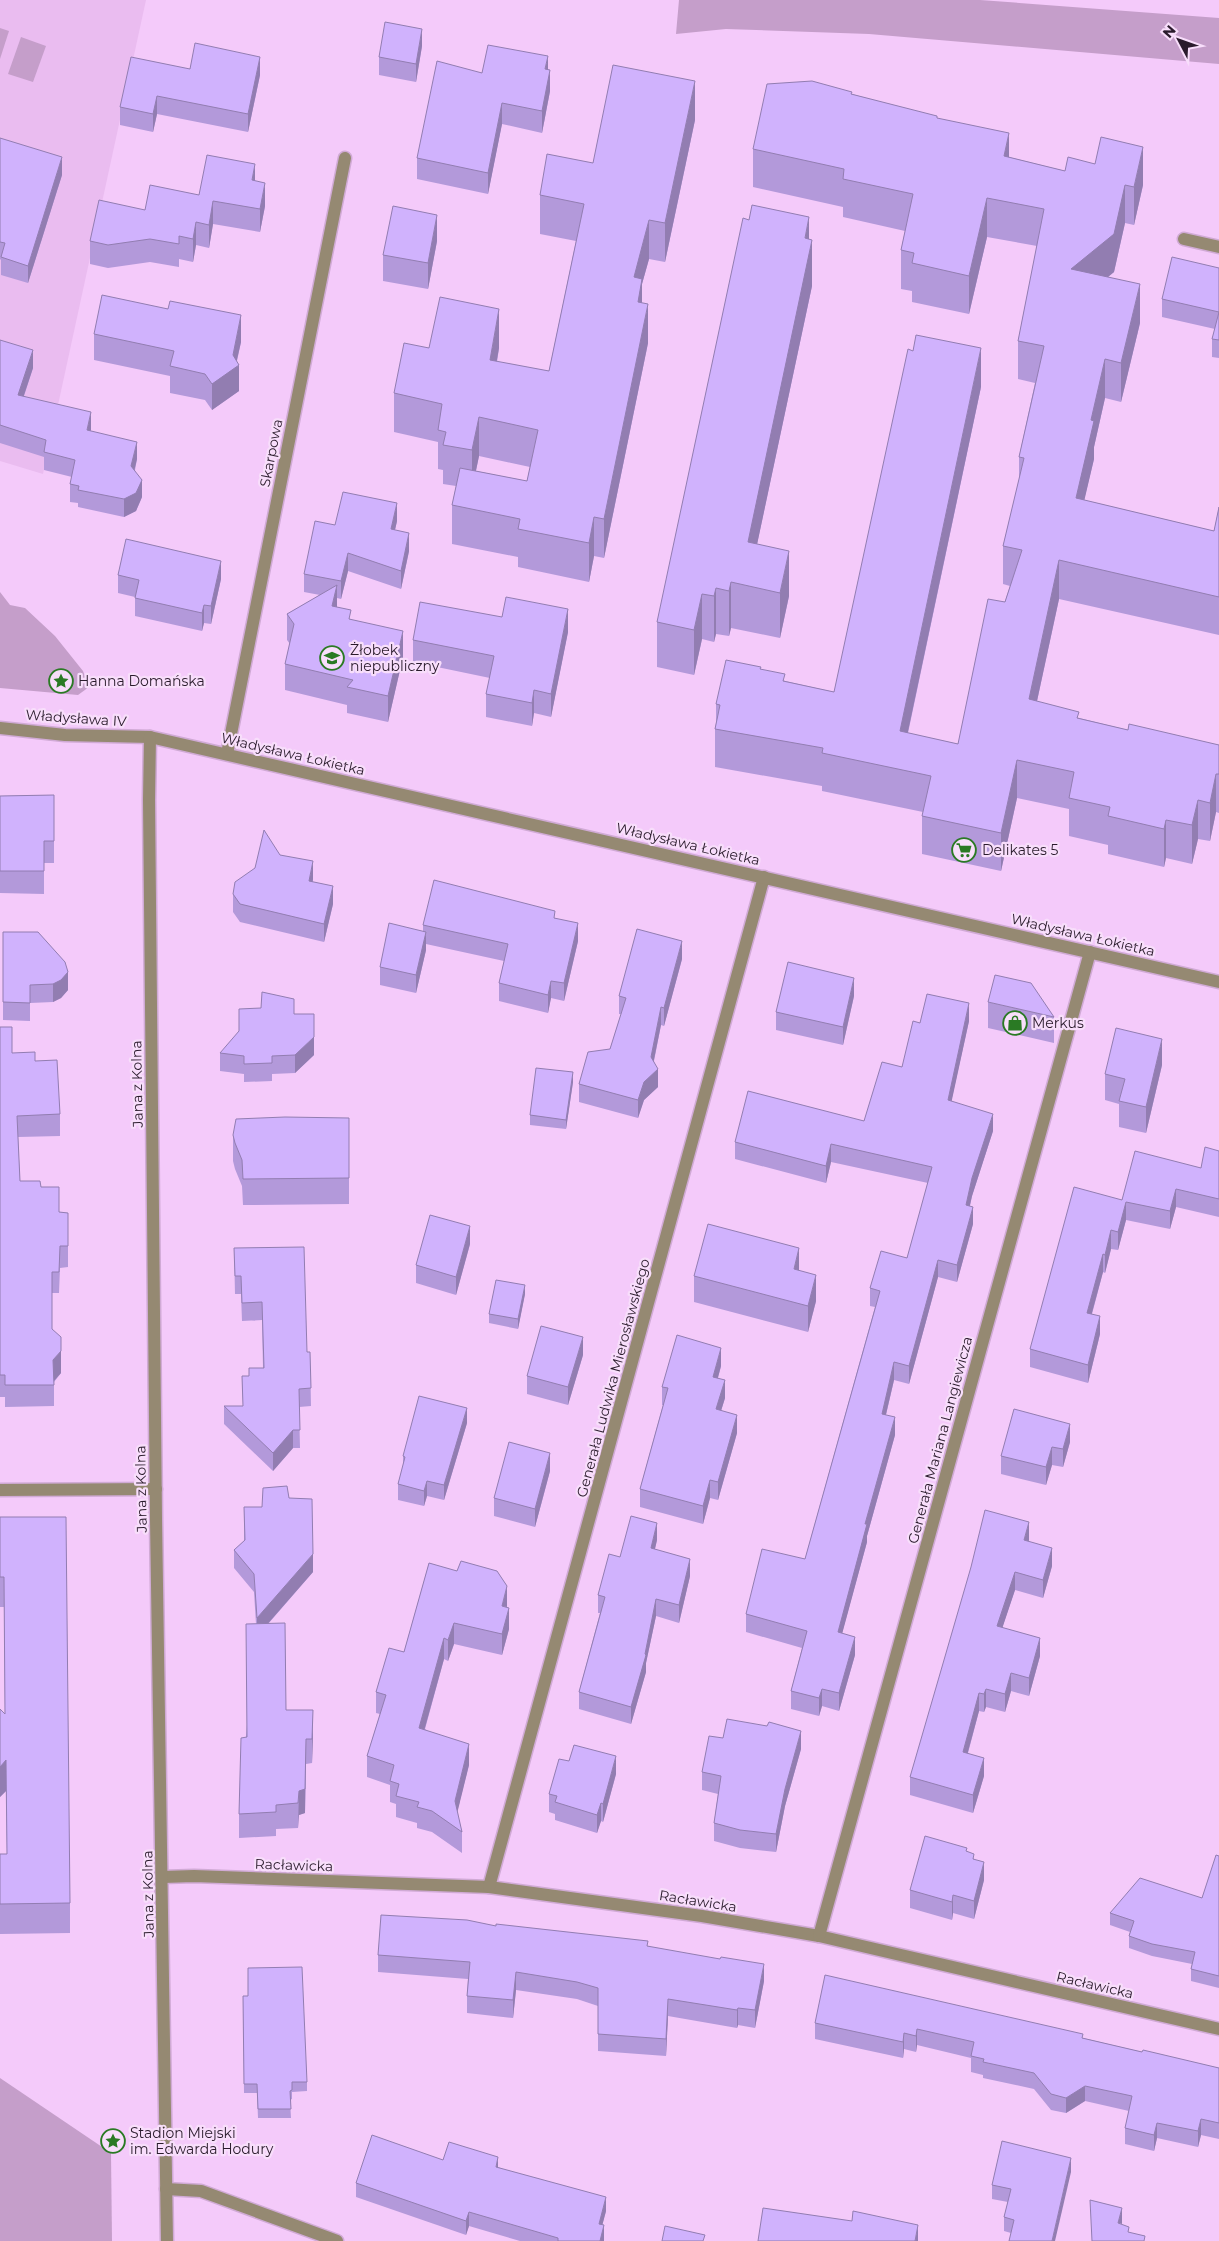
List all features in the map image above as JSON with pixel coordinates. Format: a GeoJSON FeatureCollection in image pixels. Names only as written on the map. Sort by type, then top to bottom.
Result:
{"type":"FeatureCollection","features":[{"type":"Feature","properties":{"kind":"street","name":"Skarpowa"},"geometry":{"type":"LineString","coordinates":[[227,754],[345,158]]}},
{"type":"Feature","properties":{"kind":"street"},"geometry":{"type":"LineString","coordinates":[[1184,239],[1219,247]]}},
{"type":"Feature","properties":{"kind":"street","name":"Władysława IV"},"geometry":{"type":"LineString","coordinates":[[0,728],[65,735],[150,737]]}},
{"type":"Feature","properties":{"kind":"street","name":"Władysława Łokietka"},"geometry":{"type":"LineString","coordinates":[[150,737],[1219,982]]}},
{"type":"Feature","properties":{"kind":"street","name":"Jana z Kolna"},"geometry":{"type":"LineString","coordinates":[[150,737],[149,800],[156,1488],[167,2241]]}},
{"type":"Feature","properties":{"kind":"street","name":"Generała Ludwika Mierosławskiego"},"geometry":{"type":"LineString","coordinates":[[490,1887],[764,877]]}},
{"type":"Feature","properties":{"kind":"street","name":"Generała Mariana Langiewicza"},"geometry":{"type":"LineString","coordinates":[[819,1936],[1090,952]]}},
{"type":"Feature","properties":{"kind":"street"},"geometry":{"type":"LineString","coordinates":[[0,1490],[156,1488]]}},
{"type":"Feature","properties":{"kind":"street","name":"Racławicka"},"geometry":{"type":"LineString","coordinates":[[162,1877],[194,1876],[490,1887],[702,1916],[819,1936],[1219,2029]]}},
{"type":"Feature","properties":{"kind":"street"},"geometry":{"type":"LineString","coordinates":[[166,2189],[201,2191],[337,2241]]}},
{"type":"Feature","properties":{"kind":"shaded area"},"geometry":{"type":"Polygon","coordinates":[[[0,0],[146,0],[43,474],[0,461],[0,0]]]}},
{"type":"Feature","properties":{"kind":"shaded area"},"geometry":{"type":"Polygon","coordinates":[[[679,0],[980,0],[1219,18],[1219,64],[869,34],[726,29],[676,34],[679,0]]]}},
{"type":"Feature","properties":{"kind":"shaded area"},"geometry":{"type":"Polygon","coordinates":[[[0,28],[9,31],[0,59],[0,28]]]}},
{"type":"Feature","properties":{"kind":"shaded area"},"geometry":{"type":"Polygon","coordinates":[[[21,37],[46,46],[33,82],[8,74],[21,37]]]}},
{"type":"Feature","properties":{"kind":"shaded area"},"geometry":{"type":"Polygon","coordinates":[[[0,592],[10,605],[25,608],[55,636],[83,671],[89,687],[78,695],[0,688],[0,592]]]}},
{"type":"Feature","properties":{"kind":"shaded area"},"geometry":{"type":"Polygon","coordinates":[[[0,2078],[111,2153],[112,2241],[0,2241],[0,2078]]]}},
{"type":"Feature","properties":{"kind":"building"},"geometry":{"type":"Polygon","coordinates":[[[385,22],[422,29],[416,64],[379,57],[385,22]]]}},
{"type":"Feature","properties":{"kind":"building"},"geometry":{"type":"Polygon","coordinates":[[[195,43],[260,57],[248,114],[157,96],[153,114],[120,107],[131,57],[190,69],[195,43]]]}},
{"type":"Feature","properties":{"kind":"building"},"geometry":{"type":"Polygon","coordinates":[[[488,45],[548,56],[545,69],[550,70],[542,111],[502,103],[488,173],[417,158],[437,61],[482,73],[488,45]]]}},
{"type":"Feature","properties":{"kind":"building"},"geometry":{"type":"Polygon","coordinates":[[[613,65],[695,81],[665,223],[649,220],[634,277],[642,279],[638,302],[648,304],[604,519],[594,517],[589,543],[518,529],[520,519],[452,505],[460,468],[527,481],[538,430],[479,417],[472,450],[443,445],[446,432],[438,430],[442,404],[394,393],[404,343],[429,348],[440,297],[499,309],[490,360],[549,371],[584,204],[540,195],[547,154],[593,163],[613,65]]]}},
{"type":"Feature","properties":{"kind":"building"},"geometry":{"type":"Polygon","coordinates":[[[812,81],[852,92],[851,94],[937,116],[937,118],[1009,133],[1004,156],[1065,171],[1068,157],[1095,164],[1101,137],[1143,147],[1134,187],[1125,185],[1114,234],[1071,269],[1140,284],[1121,363],[1105,359],[1091,420],[1094,421],[1076,498],[1214,531],[1219,507],[1219,597],[1059,560],[1029,699],[1079,712],[1077,718],[1128,730],[1129,724],[1219,745],[1219,774],[1216,774],[1210,803],[1198,800],[1192,825],[1166,820],[1164,829],[1108,816],[1110,807],[1069,798],[1074,772],[1017,760],[1001,833],[922,816],[931,776],[822,753],[823,748],[715,729],[720,705],[716,704],[726,660],[785,674],[783,681],[834,692],[908,349],[913,351],[916,335],[981,348],[900,731],[958,744],[988,599],[1005,602],[1022,550],[1003,546],[1024,458],[1019,457],[1044,346],[1018,341],[1044,209],[987,198],[969,276],[912,263],[914,253],[901,250],[913,194],[843,179],[844,169],[753,149],[767,84],[812,81]]]}},
{"type":"Feature","properties":{"kind":"building"},"geometry":{"type":"Polygon","coordinates":[[[0,138],[62,157],[28,266],[1,257],[5,243],[0,242],[0,138]]]}},
{"type":"Feature","properties":{"kind":"building"},"geometry":{"type":"Polygon","coordinates":[[[207,155],[255,164],[252,180],[265,183],[260,209],[213,201],[209,225],[196,222],[193,239],[179,236],[179,244],[150,239],[108,245],[90,241],[99,200],[145,210],[150,185],[199,195],[207,155]]]}},
{"type":"Feature","properties":{"kind":"building"},"geometry":{"type":"Polygon","coordinates":[[[752,205],[809,217],[805,238],[812,240],[748,542],[789,551],[780,593],[731,582],[729,591],[716,588],[714,596],[702,594],[694,630],[657,622],[743,218],[749,220],[752,205]]]}},
{"type":"Feature","properties":{"kind":"building"},"geometry":{"type":"Polygon","coordinates":[[[393,206],[437,215],[428,263],[383,255],[393,206]]]}},
{"type":"Feature","properties":{"kind":"building"},"geometry":{"type":"Polygon","coordinates":[[[1172,257],[1219,268],[1219,312],[1162,299],[1172,257]]]}},
{"type":"Feature","properties":{"kind":"building"},"geometry":{"type":"Polygon","coordinates":[[[102,295],[168,309],[170,301],[241,315],[233,355],[239,365],[212,384],[205,374],[170,366],[174,351],[94,334],[102,295]]]}},
{"type":"Feature","properties":{"kind":"building"},"geometry":{"type":"Polygon","coordinates":[[[1219,312],[1219,340],[1212,339],[1219,312]]]}},
{"type":"Feature","properties":{"kind":"building"},"geometry":{"type":"Polygon","coordinates":[[[0,340],[33,350],[18,395],[91,412],[87,430],[137,442],[131,466],[142,480],[136,493],[124,499],[78,490],[79,486],[70,484],[75,460],[44,452],[46,440],[0,425],[0,340]]]}},
{"type":"Feature","properties":{"kind":"building"},"geometry":{"type":"Polygon","coordinates":[[[343,492],[397,503],[391,529],[409,533],[401,571],[348,553],[341,581],[304,574],[315,521],[335,525],[343,492]]]}},
{"type":"Feature","properties":{"kind":"building"},"geometry":{"type":"Polygon","coordinates":[[[126,539],[221,561],[211,606],[204,605],[202,613],[135,598],[139,580],[118,575],[126,539]]]}},
{"type":"Feature","properties":{"kind":"building"},"geometry":{"type":"Polygon","coordinates":[[[337,585],[332,606],[351,610],[349,619],[403,631],[388,696],[347,687],[353,680],[285,664],[294,624],[287,614],[337,585]]]}},
{"type":"Feature","properties":{"kind":"building"},"geometry":{"type":"Polygon","coordinates":[[[506,597],[568,609],[551,694],[534,690],[532,703],[486,694],[494,656],[413,640],[420,602],[502,617],[506,597]]]}},
{"type":"Feature","properties":{"kind":"building"},"geometry":{"type":"Polygon","coordinates":[[[54,795],[54,841],[44,841],[44,871],[0,871],[0,796],[54,795]]]}},
{"type":"Feature","properties":{"kind":"building"},"geometry":{"type":"Polygon","coordinates":[[[264,830],[280,855],[313,861],[309,881],[333,886],[324,924],[240,904],[233,894],[235,882],[255,868],[264,830]]]}},
{"type":"Feature","properties":{"kind":"building"},"geometry":{"type":"Polygon","coordinates":[[[434,880],[555,911],[554,918],[578,923],[564,983],[551,981],[548,995],[499,983],[508,944],[423,925],[434,880]]]}},
{"type":"Feature","properties":{"kind":"building"},"geometry":{"type":"Polygon","coordinates":[[[389,923],[426,932],[416,975],[380,967],[389,923]]]}},
{"type":"Feature","properties":{"kind":"building"},"geometry":{"type":"Polygon","coordinates":[[[637,929],[682,941],[664,1008],[661,1007],[651,1057],[658,1069],[644,1082],[638,1100],[579,1084],[588,1052],[610,1049],[626,998],[619,996],[637,929]]]}},
{"type":"Feature","properties":{"kind":"building"},"geometry":{"type":"Polygon","coordinates":[[[3,932],[38,932],[65,962],[68,972],[61,980],[53,984],[30,985],[30,1003],[3,1002],[3,932]]]}},
{"type":"Feature","properties":{"kind":"building"},"geometry":{"type":"Polygon","coordinates":[[[788,962],[854,978],[843,1027],[776,1012],[788,962]]]}},
{"type":"Feature","properties":{"kind":"building"},"geometry":{"type":"Polygon","coordinates":[[[995,975],[1031,983],[1054,1017],[988,1002],[995,975]]]}},
{"type":"Feature","properties":{"kind":"building"},"geometry":{"type":"Polygon","coordinates":[[[262,992],[294,999],[294,1014],[314,1014],[314,1037],[295,1055],[272,1056],[272,1063],[244,1064],[244,1056],[220,1053],[239,1031],[239,1009],[261,1008],[262,992]]]}},
{"type":"Feature","properties":{"kind":"building"},"geometry":{"type":"Polygon","coordinates":[[[927,994],[969,1003],[948,1100],[993,1114],[972,1178],[966,1205],[973,1207],[957,1265],[938,1260],[909,1366],[894,1362],[882,1414],[895,1417],[865,1524],[867,1524],[838,1632],[855,1637],[839,1693],[822,1689],[819,1698],[791,1691],[807,1631],[746,1614],[762,1549],[805,1559],[880,1291],[870,1288],[881,1251],[907,1258],[932,1167],[831,1144],[826,1166],[735,1142],[748,1091],[864,1121],[882,1062],[902,1067],[913,1021],[920,1023],[927,994]]]}},
{"type":"Feature","properties":{"kind":"building"},"geometry":{"type":"Polygon","coordinates":[[[0,1027],[12,1027],[12,1053],[35,1052],[35,1061],[57,1060],[60,1114],[17,1116],[20,1181],[40,1181],[41,1187],[59,1187],[59,1212],[68,1213],[68,1246],[60,1246],[59,1272],[52,1272],[52,1329],[61,1337],[61,1351],[53,1360],[54,1385],[5,1385],[5,1375],[0,1375],[0,1027]]]}},
{"type":"Feature","properties":{"kind":"building"},"geometry":{"type":"Polygon","coordinates":[[[1116,1028],[1162,1039],[1146,1107],[1119,1101],[1125,1079],[1105,1074],[1116,1028]]]}},
{"type":"Feature","properties":{"kind":"building"},"geometry":{"type":"Polygon","coordinates":[[[536,1068],[573,1072],[566,1120],[530,1115],[536,1068]]]}},
{"type":"Feature","properties":{"kind":"building"},"geometry":{"type":"Polygon","coordinates":[[[285,1117],[349,1118],[349,1178],[243,1179],[242,1160],[233,1135],[236,1119],[285,1117]]]}},
{"type":"Feature","properties":{"kind":"building"},"geometry":{"type":"Polygon","coordinates":[[[1205,1147],[1219,1151],[1219,1199],[1176,1189],[1170,1211],[1126,1202],[1118,1232],[1111,1230],[1087,1313],[1100,1316],[1088,1365],[1030,1349],[1074,1187],[1122,1200],[1135,1151],[1201,1168],[1205,1147]]]}},
{"type":"Feature","properties":{"kind":"building"},"geometry":{"type":"Polygon","coordinates":[[[430,1215],[470,1226],[456,1277],[416,1265],[430,1215]]]}},
{"type":"Feature","properties":{"kind":"building"},"geometry":{"type":"Polygon","coordinates":[[[708,1224],[799,1248],[794,1269],[816,1275],[808,1306],[694,1276],[708,1224]]]}},
{"type":"Feature","properties":{"kind":"building"},"geometry":{"type":"Polygon","coordinates":[[[304,1247],[307,1352],[310,1352],[311,1388],[299,1389],[300,1430],[293,1430],[273,1453],[224,1406],[243,1406],[242,1376],[249,1376],[249,1368],[264,1368],[262,1302],[242,1303],[241,1276],[235,1276],[234,1248],[304,1247]]]}},
{"type":"Feature","properties":{"kind":"building"},"geometry":{"type":"Polygon","coordinates":[[[496,1280],[525,1285],[518,1319],[489,1314],[496,1280]]]}},
{"type":"Feature","properties":{"kind":"building"},"geometry":{"type":"Polygon","coordinates":[[[541,1326],[583,1337],[568,1387],[527,1376],[541,1326]]]}},
{"type":"Feature","properties":{"kind":"building"},"geometry":{"type":"Polygon","coordinates":[[[677,1335],[721,1348],[713,1377],[725,1380],[716,1409],[737,1415],[718,1482],[710,1480],[703,1506],[640,1489],[668,1388],[662,1387],[677,1335]]]}},
{"type":"Feature","properties":{"kind":"building"},"geometry":{"type":"Polygon","coordinates":[[[419,1396],[467,1408],[444,1485],[427,1481],[424,1491],[398,1484],[405,1457],[403,1456],[419,1396]]]}},
{"type":"Feature","properties":{"kind":"building"},"geometry":{"type":"Polygon","coordinates":[[[1014,1409],[1070,1424],[1063,1449],[1052,1447],[1046,1467],[1001,1456],[1014,1409]]]}},
{"type":"Feature","properties":{"kind":"building"},"geometry":{"type":"Polygon","coordinates":[[[509,1442],[550,1453],[535,1509],[494,1498],[509,1442]]]}},
{"type":"Feature","properties":{"kind":"building"},"geometry":{"type":"Polygon","coordinates":[[[287,1486],[289,1498],[312,1499],[313,1554],[257,1618],[254,1574],[234,1550],[245,1540],[244,1507],[262,1507],[263,1488],[287,1486]]]}},
{"type":"Feature","properties":{"kind":"building"},"geometry":{"type":"Polygon","coordinates":[[[985,1510],[1029,1522],[1024,1540],[1052,1548],[1043,1580],[1015,1572],[997,1626],[1040,1638],[1029,1678],[1011,1673],[1005,1694],[986,1689],[984,1694],[979,1693],[963,1752],[984,1758],[973,1795],[910,1777],[971,1567],[985,1510]]]}},
{"type":"Feature","properties":{"kind":"building"},"geometry":{"type":"Polygon","coordinates":[[[631,1516],[657,1523],[651,1548],[690,1559],[679,1605],[656,1599],[646,1655],[631,1707],[579,1692],[605,1597],[598,1595],[609,1554],[620,1557],[631,1516]]]}},
{"type":"Feature","properties":{"kind":"building"},"geometry":{"type":"Polygon","coordinates":[[[0,1517],[66,1517],[70,1903],[0,1904],[0,1854],[7,1854],[6,1760],[0,1767],[0,1709],[5,1714],[4,1577],[0,1577],[0,1517]]]}},
{"type":"Feature","properties":{"kind":"building"},"geometry":{"type":"Polygon","coordinates":[[[461,1561],[497,1571],[507,1586],[502,1606],[509,1608],[502,1634],[454,1623],[448,1640],[444,1638],[419,1728],[469,1744],[455,1801],[462,1832],[432,1811],[417,1807],[419,1802],[396,1796],[399,1784],[390,1781],[394,1765],[367,1756],[386,1695],[376,1692],[389,1648],[404,1652],[429,1563],[457,1571],[461,1561]]]}},
{"type":"Feature","properties":{"kind":"building"},"geometry":{"type":"Polygon","coordinates":[[[285,1623],[286,1710],[313,1710],[312,1739],[306,1739],[305,1789],[299,1791],[298,1803],[276,1805],[276,1812],[239,1814],[241,1738],[247,1737],[246,1624],[285,1623]]]}},
{"type":"Feature","properties":{"kind":"building"},"geometry":{"type":"Polygon","coordinates":[[[727,1719],[767,1726],[769,1722],[801,1731],[785,1789],[776,1834],[740,1830],[714,1823],[721,1776],[702,1772],[709,1736],[723,1738],[727,1719]]]}},
{"type":"Feature","properties":{"kind":"building"},"geometry":{"type":"Polygon","coordinates":[[[574,1745],[616,1756],[603,1804],[601,1803],[597,1815],[555,1802],[557,1796],[549,1794],[559,1759],[569,1761],[574,1745]]]}},
{"type":"Feature","properties":{"kind":"building"},"geometry":{"type":"Polygon","coordinates":[[[925,1836],[967,1848],[966,1851],[974,1854],[973,1859],[984,1862],[974,1901],[953,1895],[952,1902],[910,1890],[925,1836]]]}},
{"type":"Feature","properties":{"kind":"building"},"geometry":{"type":"Polygon","coordinates":[[[1216,1855],[1219,1856],[1219,1976],[1191,1969],[1195,1952],[1152,1944],[1129,1936],[1134,1921],[1110,1913],[1140,1878],[1202,1898],[1216,1855]]]}},
{"type":"Feature","properties":{"kind":"building"},"geometry":{"type":"Polygon","coordinates":[[[381,1915],[467,1920],[496,1926],[496,1924],[648,1941],[647,1946],[720,1959],[721,1957],[764,1964],[755,2010],[738,2008],[737,2010],[668,1999],[666,2039],[598,2034],[598,1988],[577,1982],[516,1972],[513,2000],[467,1996],[470,1962],[378,1955],[381,1915]]]}},
{"type":"Feature","properties":{"kind":"building"},"geometry":{"type":"Polygon","coordinates":[[[302,1967],[307,2082],[292,2082],[292,2090],[290,2091],[291,2109],[258,2109],[257,2084],[244,2084],[243,1996],[248,1996],[248,1968],[302,1967]]]}},
{"type":"Feature","properties":{"kind":"building"},"geometry":{"type":"Polygon","coordinates":[[[825,1975],[1083,2034],[1082,2038],[1219,2068],[1219,2123],[1201,2119],[1198,2131],[1157,2123],[1154,2135],[1125,2128],[1132,2096],[1085,2086],[1066,2098],[1051,2094],[1034,2073],[983,2062],[984,2059],[971,2056],[974,2042],[917,2029],[916,2036],[904,2033],[903,2042],[815,2023],[825,1975]]]}},
{"type":"Feature","properties":{"kind":"building"},"geometry":{"type":"Polygon","coordinates":[[[372,2135],[443,2160],[449,2142],[498,2157],[496,2167],[606,2197],[599,2224],[604,2225],[600,2241],[558,2241],[558,2238],[469,2212],[466,2221],[356,2183],[372,2135]]]}},
{"type":"Feature","properties":{"kind":"building"},"geometry":{"type":"Polygon","coordinates":[[[1002,2141],[1071,2158],[1052,2241],[1009,2241],[1014,2220],[1004,2217],[1011,2189],[992,2185],[1002,2141]]]}},
{"type":"Feature","properties":{"kind":"building"},"geometry":{"type":"Polygon","coordinates":[[[1090,2200],[1122,2208],[1118,2223],[1129,2227],[1128,2232],[1145,2236],[1144,2241],[1092,2241],[1090,2200]]]}},
{"type":"Feature","properties":{"kind":"building"},"geometry":{"type":"Polygon","coordinates":[[[763,2208],[852,2221],[853,2211],[918,2225],[915,2241],[758,2241],[763,2208]]]}},
{"type":"Feature","properties":{"kind":"building"},"geometry":{"type":"Polygon","coordinates":[[[665,2226],[705,2235],[703,2241],[662,2241],[665,2226]]]}},
{"type":"Feature","properties":{"kind":"place","name":"Żłobek niepubliczny"},"geometry":{"type":"Point","coordinates":[332,658]}},
{"type":"Feature","properties":{"kind":"place","name":"Hanna Domańska"},"geometry":{"type":"Point","coordinates":[61,681]}},
{"type":"Feature","properties":{"kind":"place","name":"Delikates 5"},"geometry":{"type":"Point","coordinates":[964,850]}},
{"type":"Feature","properties":{"kind":"place","name":"Merkus"},"geometry":{"type":"Point","coordinates":[1015,1023]}},
{"type":"Feature","properties":{"kind":"place","name":"Stadion Miejski im. Edwarda Hodury"},"geometry":{"type":"Point","coordinates":[113,2141]}}]}
